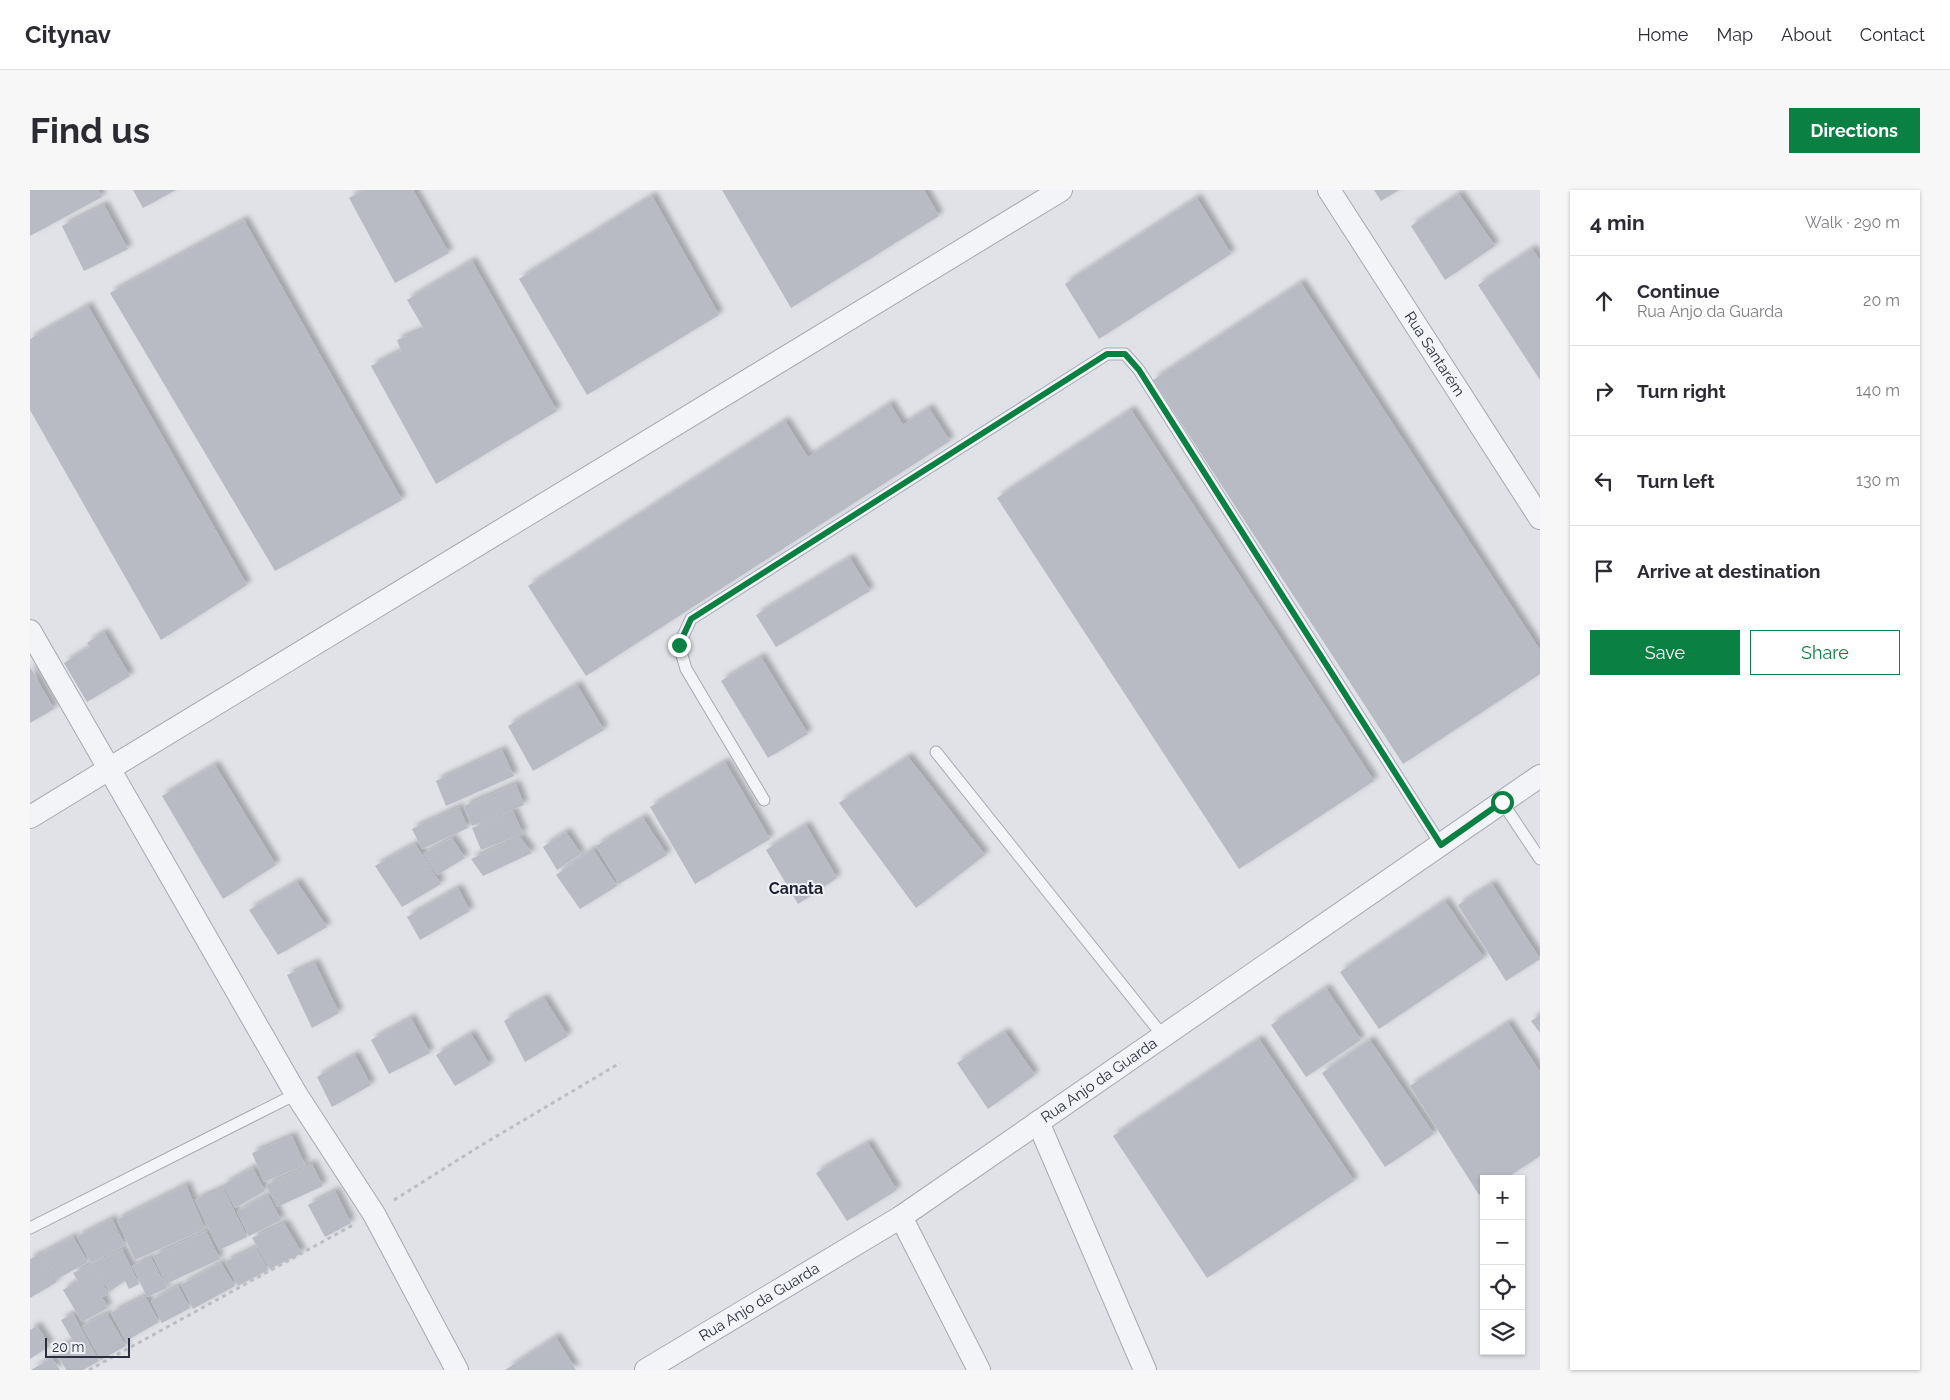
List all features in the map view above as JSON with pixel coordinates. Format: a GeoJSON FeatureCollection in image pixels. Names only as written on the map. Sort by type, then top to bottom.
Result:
{"type":"FeatureCollection","features":[{"type":"Feature","properties":{"kind":"street"},"geometry":{"type":"LineString","coordinates":[[30,818],[1032,197],[1061,190]]}},
{"type":"Feature","properties":{"kind":"street","name":"Rua Santarém"},"geometry":{"type":"LineString","coordinates":[[1329,190],[1540,518]]}},
{"type":"Feature","properties":{"kind":"street"},"geometry":{"type":"LineString","coordinates":[[30,631],[296,1094],[374,1214],[457,1370]]}},
{"type":"Feature","properties":{"kind":"street","name":"Rua Anjo da Guarda"},"geometry":{"type":"LineString","coordinates":[[646,1370],[901,1217],[1540,776]]}},
{"type":"Feature","properties":{"kind":"street"},"geometry":{"type":"LineString","coordinates":[[1038,1122],[1145,1370]]}},
{"type":"Feature","properties":{"kind":"street"},"geometry":{"type":"LineString","coordinates":[[901,1217],[979,1370]]}},
{"type":"Feature","properties":{"kind":"lane"},"geometry":{"type":"LineString","coordinates":[[764,800],[686,669],[679,645],[691,619],[1107,354],[1125,354],[1139,370],[1441,845]]}},
{"type":"Feature","properties":{"kind":"lane"},"geometry":{"type":"LineString","coordinates":[[936,752],[1164,1036]]}},
{"type":"Feature","properties":{"kind":"lane"},"geometry":{"type":"LineString","coordinates":[[1502,802],[1540,859]]}},
{"type":"Feature","properties":{"kind":"lane"},"geometry":{"type":"LineString","coordinates":[[30,1228],[296,1094]]}},
{"type":"Feature","properties":{"kind":"building"},"geometry":{"type":"Polygon","coordinates":[[[30,190],[98,190],[102,197],[30,236],[30,190]]]}},
{"type":"Feature","properties":{"kind":"building"},"geometry":{"type":"Polygon","coordinates":[[[133,190],[176,190],[143,208],[133,190]]]}},
{"type":"Feature","properties":{"kind":"building"},"geometry":{"type":"Polygon","coordinates":[[[364,190],[413,190],[449,253],[395,283],[349,198],[364,190]]]}},
{"type":"Feature","properties":{"kind":"building"},"geometry":{"type":"Polygon","coordinates":[[[722,190],[924,190],[939,216],[791,308],[722,190]]]}},
{"type":"Feature","properties":{"kind":"building"},"geometry":{"type":"Polygon","coordinates":[[[1374,190],[1399,190],[1381,201],[1374,190]]]}},
{"type":"Feature","properties":{"kind":"building"},"geometry":{"type":"Polygon","coordinates":[[[1459,194],[1495,246],[1445,280],[1411,226],[1459,194]]]}},
{"type":"Feature","properties":{"kind":"building"},"geometry":{"type":"Polygon","coordinates":[[[652,196],[719,315],[587,395],[519,279],[652,196]]]}},
{"type":"Feature","properties":{"kind":"building"},"geometry":{"type":"Polygon","coordinates":[[[1197,198],[1231,254],[1099,339],[1065,284],[1197,198]]]}},
{"type":"Feature","properties":{"kind":"building"},"geometry":{"type":"Polygon","coordinates":[[[104,205],[128,249],[84,271],[62,226],[104,205]]]}},
{"type":"Feature","properties":{"kind":"building"},"geometry":{"type":"Polygon","coordinates":[[[244,220],[402,500],[275,571],[110,293],[244,220]]]}},
{"type":"Feature","properties":{"kind":"building"},"geometry":{"type":"Polygon","coordinates":[[[1532,249],[1540,260],[1540,380],[1478,285],[1532,249]]]}},
{"type":"Feature","properties":{"kind":"building"},"geometry":{"type":"Polygon","coordinates":[[[472,261],[557,411],[436,484],[371,366],[401,351],[397,340],[424,329],[407,300],[472,261]]]}},
{"type":"Feature","properties":{"kind":"building"},"geometry":{"type":"Polygon","coordinates":[[[1301,283],[1540,650],[1540,674],[1403,764],[1153,380],[1301,283]]]}},
{"type":"Feature","properties":{"kind":"building"},"geometry":{"type":"Polygon","coordinates":[[[88,306],[247,585],[161,640],[30,410],[30,339],[88,306]]]}},
{"type":"Feature","properties":{"kind":"building"},"geometry":{"type":"Polygon","coordinates":[[[890,404],[903,425],[929,408],[950,441],[586,676],[528,586],[785,421],[808,457],[890,404]]]}},
{"type":"Feature","properties":{"kind":"building"},"geometry":{"type":"Polygon","coordinates":[[[1131,410],[1374,781],[1239,869],[997,498],[1131,410]]]}},
{"type":"Feature","properties":{"kind":"building"},"geometry":{"type":"Polygon","coordinates":[[[850,558],[870,591],[776,647],[756,615],[850,558]]]}},
{"type":"Feature","properties":{"kind":"building"},"geometry":{"type":"Polygon","coordinates":[[[104,632],[130,676],[87,702],[64,663],[90,647],[87,643],[104,632]]]}},
{"type":"Feature","properties":{"kind":"building"},"geometry":{"type":"Polygon","coordinates":[[[761,657],[808,734],[768,758],[721,681],[761,657]]]}},
{"type":"Feature","properties":{"kind":"building"},"geometry":{"type":"Polygon","coordinates":[[[30,667],[54,709],[30,723],[30,667]]]}},
{"type":"Feature","properties":{"kind":"building"},"geometry":{"type":"Polygon","coordinates":[[[577,685],[604,730],[533,771],[508,726],[577,685]]]}},
{"type":"Feature","properties":{"kind":"building"},"geometry":{"type":"Polygon","coordinates":[[[502,750],[514,776],[446,806],[436,781],[502,750]]]}},
{"type":"Feature","properties":{"kind":"building"},"geometry":{"type":"Polygon","coordinates":[[[908,757],[985,855],[916,908],[839,803],[908,757]]]}},
{"type":"Feature","properties":{"kind":"building"},"geometry":{"type":"Polygon","coordinates":[[[725,762],[770,839],[695,884],[650,807],[725,762]]]}},
{"type":"Feature","properties":{"kind":"building"},"geometry":{"type":"Polygon","coordinates":[[[215,765],[276,865],[223,899],[162,796],[215,765]]]}},
{"type":"Feature","properties":{"kind":"building"},"geometry":{"type":"Polygon","coordinates":[[[516,784],[524,805],[472,826],[464,806],[516,784]]]}},
{"type":"Feature","properties":{"kind":"building"},"geometry":{"type":"Polygon","coordinates":[[[459,807],[468,828],[422,849],[412,829],[459,807]]]}},
{"type":"Feature","properties":{"kind":"building"},"geometry":{"type":"Polygon","coordinates":[[[513,811],[523,834],[481,850],[472,828],[513,811]]]}},
{"type":"Feature","properties":{"kind":"building"},"geometry":{"type":"Polygon","coordinates":[[[643,818],[667,855],[619,884],[596,846],[643,818]]]}},
{"type":"Feature","properties":{"kind":"building"},"geometry":{"type":"Polygon","coordinates":[[[806,825],[837,878],[798,904],[766,850],[806,825]]]}},
{"type":"Feature","properties":{"kind":"building"},"geometry":{"type":"Polygon","coordinates":[[[566,832],[581,854],[557,870],[543,847],[566,832]]]}},
{"type":"Feature","properties":{"kind":"building"},"geometry":{"type":"Polygon","coordinates":[[[520,837],[532,853],[483,876],[471,859],[520,837]]]}},
{"type":"Feature","properties":{"kind":"building"},"geometry":{"type":"Polygon","coordinates":[[[452,838],[465,858],[437,875],[423,854],[452,838]]]}},
{"type":"Feature","properties":{"kind":"building"},"geometry":{"type":"Polygon","coordinates":[[[415,844],[441,884],[402,907],[375,866],[415,844]]]}},
{"type":"Feature","properties":{"kind":"building"},"geometry":{"type":"Polygon","coordinates":[[[593,849],[617,886],[580,909],[556,875],[593,849]]]}},
{"type":"Feature","properties":{"kind":"building"},"geometry":{"type":"Polygon","coordinates":[[[297,882],[327,927],[278,955],[249,910],[297,882]]]}},
{"type":"Feature","properties":{"kind":"building"},"geometry":{"type":"Polygon","coordinates":[[[1492,884],[1540,959],[1506,981],[1458,905],[1492,884]]]}},
{"type":"Feature","properties":{"kind":"building"},"geometry":{"type":"Polygon","coordinates":[[[458,888],[470,911],[420,940],[407,917],[458,888]]]}},
{"type":"Feature","properties":{"kind":"building"},"geometry":{"type":"Polygon","coordinates":[[[1445,901],[1484,958],[1379,1029],[1340,972],[1445,901]]]}},
{"type":"Feature","properties":{"kind":"building"},"geometry":{"type":"Polygon","coordinates":[[[315,963],[339,1013],[312,1028],[287,975],[315,963]]]}},
{"type":"Feature","properties":{"kind":"building"},"geometry":{"type":"Polygon","coordinates":[[[1326,988],[1361,1040],[1306,1077],[1271,1025],[1326,988]]]}},
{"type":"Feature","properties":{"kind":"building"},"geometry":{"type":"Polygon","coordinates":[[[544,998],[568,1036],[525,1062],[504,1021],[544,998]]]}},
{"type":"Feature","properties":{"kind":"building"},"geometry":{"type":"Polygon","coordinates":[[[1540,1015],[1540,1033],[1531,1021],[1540,1015]]]}},
{"type":"Feature","properties":{"kind":"building"},"geometry":{"type":"Polygon","coordinates":[[[411,1018],[430,1053],[389,1074],[371,1040],[411,1018]]]}},
{"type":"Feature","properties":{"kind":"building"},"geometry":{"type":"Polygon","coordinates":[[[1508,1023],[1540,1072],[1540,1156],[1511,1175],[1480,1175],[1479,1195],[1410,1086],[1508,1023]]]}},
{"type":"Feature","properties":{"kind":"building"},"geometry":{"type":"Polygon","coordinates":[[[1005,1032],[1035,1075],[988,1109],[957,1063],[1005,1032]]]}},
{"type":"Feature","properties":{"kind":"building"},"geometry":{"type":"Polygon","coordinates":[[[471,1034],[490,1065],[455,1086],[436,1055],[471,1034]]]}},
{"type":"Feature","properties":{"kind":"building"},"geometry":{"type":"Polygon","coordinates":[[[1259,1039],[1354,1181],[1207,1278],[1113,1136],[1259,1039]]]}},
{"type":"Feature","properties":{"kind":"building"},"geometry":{"type":"Polygon","coordinates":[[[1370,1040],[1434,1134],[1385,1167],[1322,1073],[1370,1040]]]}},
{"type":"Feature","properties":{"kind":"building"},"geometry":{"type":"Polygon","coordinates":[[[355,1055],[371,1085],[332,1107],[317,1077],[355,1055]]]}},
{"type":"Feature","properties":{"kind":"building"},"geometry":{"type":"Polygon","coordinates":[[[292,1136],[305,1165],[264,1182],[252,1153],[292,1136]]]}},
{"type":"Feature","properties":{"kind":"building"},"geometry":{"type":"Polygon","coordinates":[[[868,1143],[897,1190],[847,1221],[816,1173],[868,1143]]]}},
{"type":"Feature","properties":{"kind":"building"},"geometry":{"type":"Polygon","coordinates":[[[312,1164],[323,1186],[277,1207],[266,1185],[312,1164]]]}},
{"type":"Feature","properties":{"kind":"building"},"geometry":{"type":"Polygon","coordinates":[[[253,1168],[265,1191],[235,1208],[223,1185],[253,1168]]]}},
{"type":"Feature","properties":{"kind":"building"},"geometry":{"type":"Polygon","coordinates":[[[186,1185],[205,1229],[135,1260],[117,1220],[186,1185]]]}},
{"type":"Feature","properties":{"kind":"building"},"geometry":{"type":"Polygon","coordinates":[[[223,1188],[247,1237],[219,1250],[195,1200],[223,1188]]]}},
{"type":"Feature","properties":{"kind":"building"},"geometry":{"type":"Polygon","coordinates":[[[335,1191],[351,1223],[325,1237],[308,1205],[335,1191]]]}},
{"type":"Feature","properties":{"kind":"building"},"geometry":{"type":"Polygon","coordinates":[[[268,1195],[281,1220],[249,1236],[237,1212],[268,1195]]]}},
{"type":"Feature","properties":{"kind":"building"},"geometry":{"type":"Polygon","coordinates":[[[112,1219],[125,1245],[91,1263],[77,1237],[112,1219]]]}},
{"type":"Feature","properties":{"kind":"building"},"geometry":{"type":"Polygon","coordinates":[[[284,1223],[302,1253],[270,1269],[252,1238],[284,1223]]]}},
{"type":"Feature","properties":{"kind":"building"},"geometry":{"type":"Polygon","coordinates":[[[206,1231],[220,1259],[166,1284],[153,1256],[206,1231]]]}},
{"type":"Feature","properties":{"kind":"building"},"geometry":{"type":"Polygon","coordinates":[[[73,1237],[88,1262],[57,1279],[41,1254],[73,1237]]]}},
{"type":"Feature","properties":{"kind":"building"},"geometry":{"type":"Polygon","coordinates":[[[256,1247],[268,1270],[238,1286],[225,1262],[256,1247]]]}},
{"type":"Feature","properties":{"kind":"building"},"geometry":{"type":"Polygon","coordinates":[[[122,1249],[139,1284],[129,1289],[125,1281],[110,1291],[95,1272],[109,1294],[102,1297],[108,1308],[82,1322],[63,1290],[78,1281],[73,1273],[122,1249]]]}},
{"type":"Feature","properties":{"kind":"building"},"geometry":{"type":"Polygon","coordinates":[[[40,1254],[57,1282],[30,1298],[30,1259],[40,1254]]]}},
{"type":"Feature","properties":{"kind":"building"},"geometry":{"type":"Polygon","coordinates":[[[151,1258],[167,1288],[147,1297],[132,1266],[151,1258]]]}},
{"type":"Feature","properties":{"kind":"building"},"geometry":{"type":"Polygon","coordinates":[[[221,1263],[235,1286],[193,1309],[181,1285],[221,1263]]]}},
{"type":"Feature","properties":{"kind":"building"},"geometry":{"type":"Polygon","coordinates":[[[178,1286],[190,1308],[162,1323],[151,1301],[178,1286]]]}},
{"type":"Feature","properties":{"kind":"building"},"geometry":{"type":"Polygon","coordinates":[[[145,1296],[159,1322],[126,1341],[111,1313],[145,1296]]]}},
{"type":"Feature","properties":{"kind":"building"},"geometry":{"type":"Polygon","coordinates":[[[73,1314],[99,1361],[83,1370],[66,1370],[55,1350],[73,1341],[61,1320],[73,1314]]]}},
{"type":"Feature","properties":{"kind":"building"},"geometry":{"type":"Polygon","coordinates":[[[107,1314],[126,1346],[101,1360],[82,1326],[107,1314]]]}},
{"type":"Feature","properties":{"kind":"building"},"geometry":{"type":"Polygon","coordinates":[[[37,1326],[50,1346],[30,1359],[30,1330],[37,1326]]]}},
{"type":"Feature","properties":{"kind":"building"},"geometry":{"type":"Polygon","coordinates":[[[556,1337],[576,1370],[505,1370],[556,1337]]]}},
{"type":"Feature","properties":{"kind":"building"},"geometry":{"type":"Polygon","coordinates":[[[52,1358],[60,1370],[31,1370],[52,1358]]]}},
{"type":"Feature","properties":{"kind":"district","name":"Canata"},"geometry":{"type":"Point","coordinates":[796,888]}},
{"type":"Feature","properties":{"kind":"route"},"geometry":{"type":"LineString","coordinates":[[679,645],[691,619],[1107,354],[1125,354],[1139,370],[1441,845],[1502,802]]}}]}
